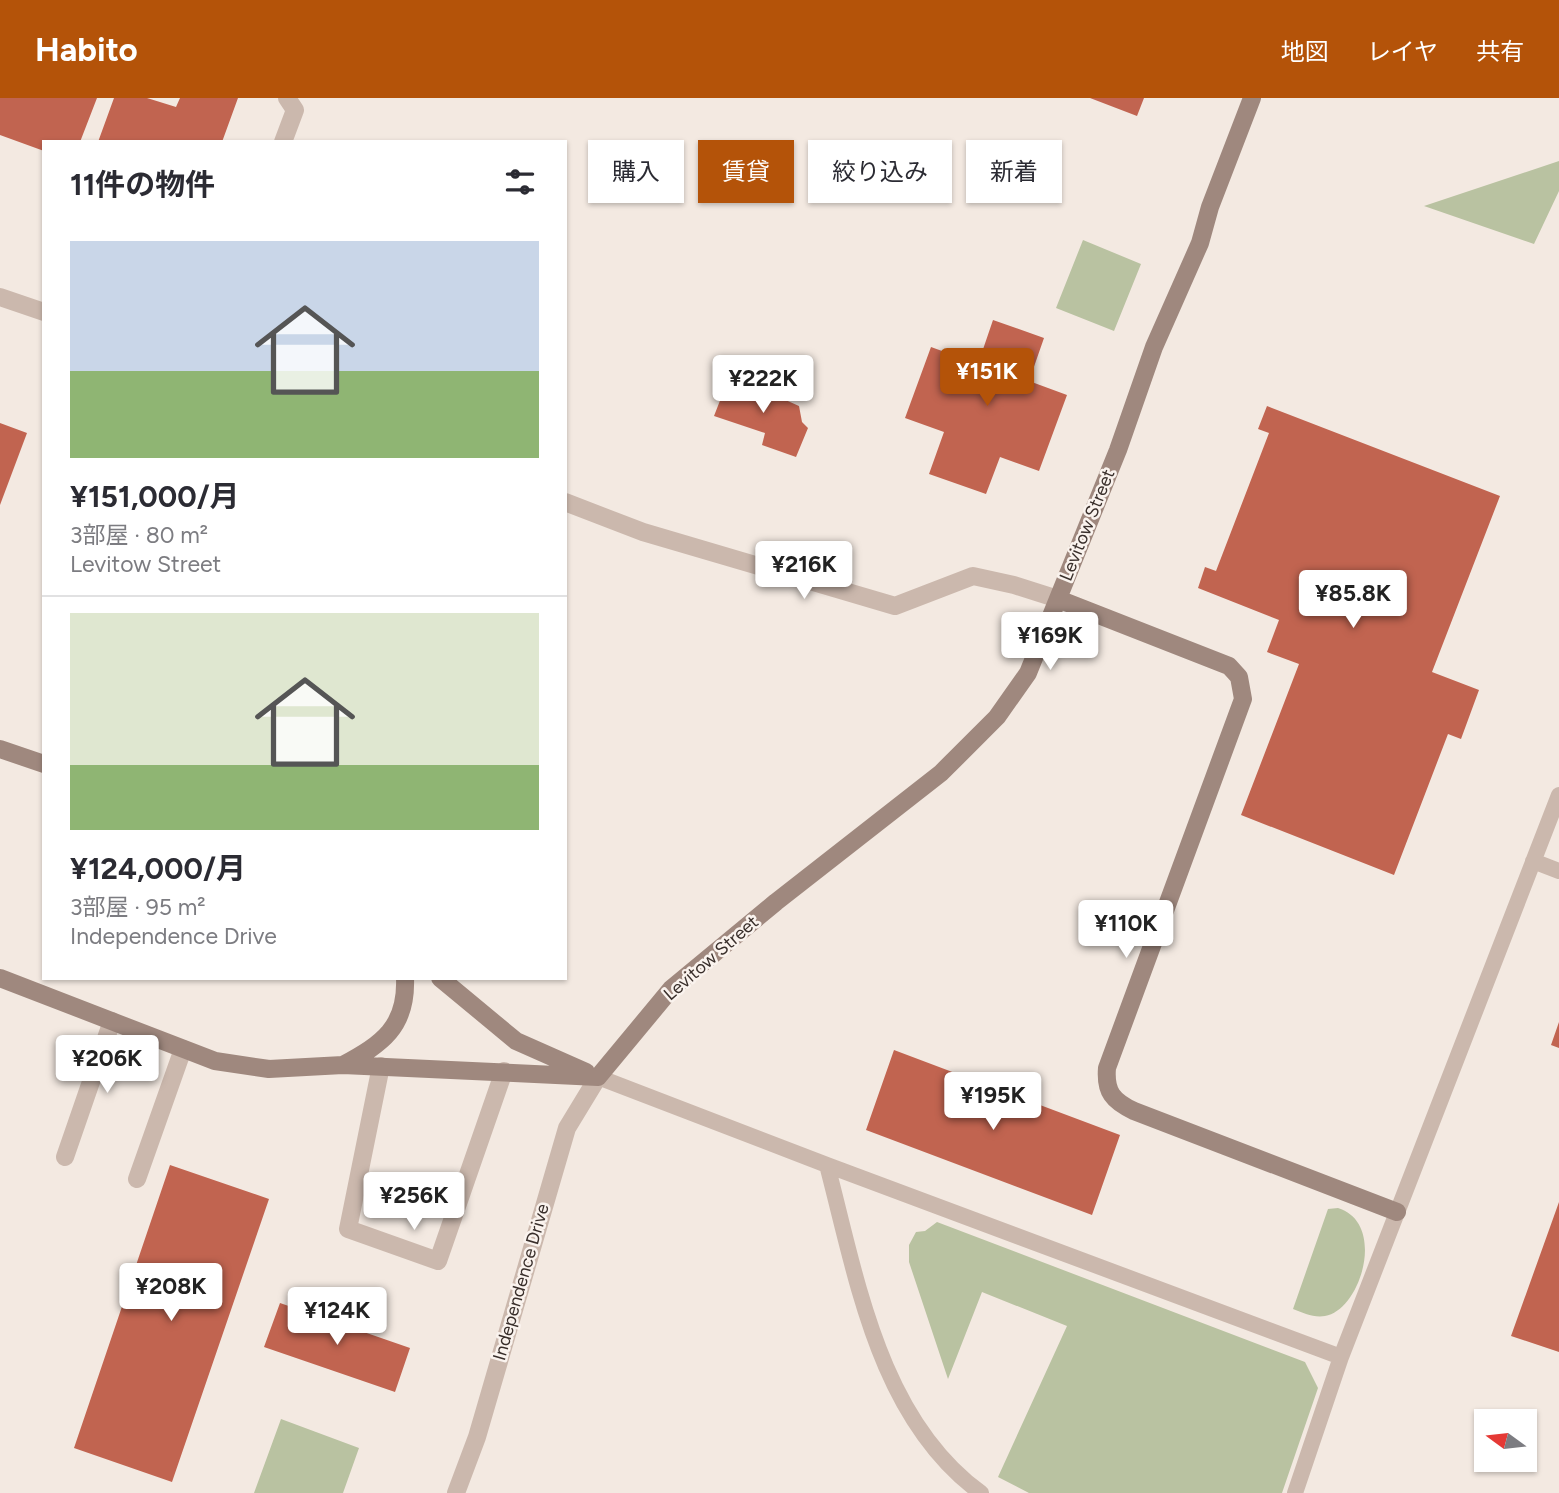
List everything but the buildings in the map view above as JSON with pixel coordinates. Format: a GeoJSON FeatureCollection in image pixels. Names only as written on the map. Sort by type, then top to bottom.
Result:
{"type":"FeatureCollection","features":[{"type":"Feature","properties":{"kind":"street"},"geometry":{"type":"LineString","coordinates":[[284,140],[295,110],[287,98]]}},
{"type":"Feature","properties":{"kind":"street","name":"Levitow Street"},"geometry":{"type":"LineString","coordinates":[[598,1077],[671,989],[776,901],[941,773],[997,717],[1028,673],[1118,450],[1154,347],[1200,243],[1210,207],[1252,98]]}},
{"type":"Feature","properties":{"kind":"street"},"geometry":{"type":"LineString","coordinates":[[0,297],[42,311]]}},
{"type":"Feature","properties":{"kind":"street"},"geometry":{"type":"LineString","coordinates":[[567,503],[643,532],[895,606],[973,576],[1014,585],[1058,599],[1229,666],[1239,677],[1243,699],[1107,1068],[1107,1089],[1111,1097],[1134,1111],[1397,1212]]}},
{"type":"Feature","properties":{"kind":"street"},"geometry":{"type":"LineString","coordinates":[[0,749],[42,763]]}},
{"type":"Feature","properties":{"kind":"street"},"geometry":{"type":"LineString","coordinates":[[0,978],[215,1061],[269,1069],[343,1065],[598,1077]]}},
{"type":"Feature","properties":{"kind":"street"},"geometry":{"type":"LineString","coordinates":[[343,1065],[378,1046],[402,1012],[405,980]]}},
{"type":"Feature","properties":{"kind":"street"},"geometry":{"type":"LineString","coordinates":[[442,980],[516,1041],[598,1077]]}},
{"type":"Feature","properties":{"kind":"street"},"geometry":{"type":"LineString","coordinates":[[65,1157],[112,1021]]}},
{"type":"Feature","properties":{"kind":"street"},"geometry":{"type":"LineString","coordinates":[[137,1179],[183,1049]]}},
{"type":"Feature","properties":{"kind":"street"},"geometry":{"type":"LineString","coordinates":[[381,1066],[348,1229],[439,1261],[504,1071]]}},
{"type":"Feature","properties":{"kind":"street","name":"Independence Drive"},"geometry":{"type":"LineString","coordinates":[[456,1493],[477,1437],[566,1128],[598,1077]]}},
{"type":"Feature","properties":{"kind":"lane"},"geometry":{"type":"LineString","coordinates":[[1295,1493],[1341,1357],[1559,795]]}},
{"type":"Feature","properties":{"kind":"lane"},"geometry":{"type":"LineString","coordinates":[[1533,861],[1559,871]]}},
{"type":"Feature","properties":{"kind":"lane"},"geometry":{"type":"LineString","coordinates":[[598,1077],[1341,1357]]}},
{"type":"Feature","properties":{"kind":"lane"},"geometry":{"type":"LineString","coordinates":[[827,1165],[873,1339],[917,1424],[960,1478],[981,1493]]}},
{"type":"Feature","properties":{"kind":"green space"},"geometry":{"type":"Polygon","coordinates":[[[1559,161],[1559,191],[1534,244],[1424,206],[1559,161]]]}},
{"type":"Feature","properties":{"kind":"green space"},"geometry":{"type":"Polygon","coordinates":[[[1083,240],[1141,264],[1114,331],[1056,308],[1083,240]]]}},
{"type":"Feature","properties":{"kind":"green space"},"geometry":{"type":"Polygon","coordinates":[[[1338,1208],[1353,1217],[1362,1230],[1365,1247],[1363,1265],[1358,1283],[1349,1299],[1338,1310],[1325,1316],[1309,1315],[1293,1309],[1328,1209],[1338,1208]]]}},
{"type":"Feature","properties":{"kind":"green space"},"geometry":{"type":"Polygon","coordinates":[[[937,1222],[1305,1362],[1318,1388],[1282,1493],[1029,1493],[998,1477],[1067,1326],[982,1292],[948,1379],[909,1262],[909,1245],[916,1232],[925,1231],[937,1222]]]}},
{"type":"Feature","properties":{"kind":"green space"},"geometry":{"type":"Polygon","coordinates":[[[281,1419],[359,1448],[343,1493],[254,1493],[281,1419]]]}}]}
